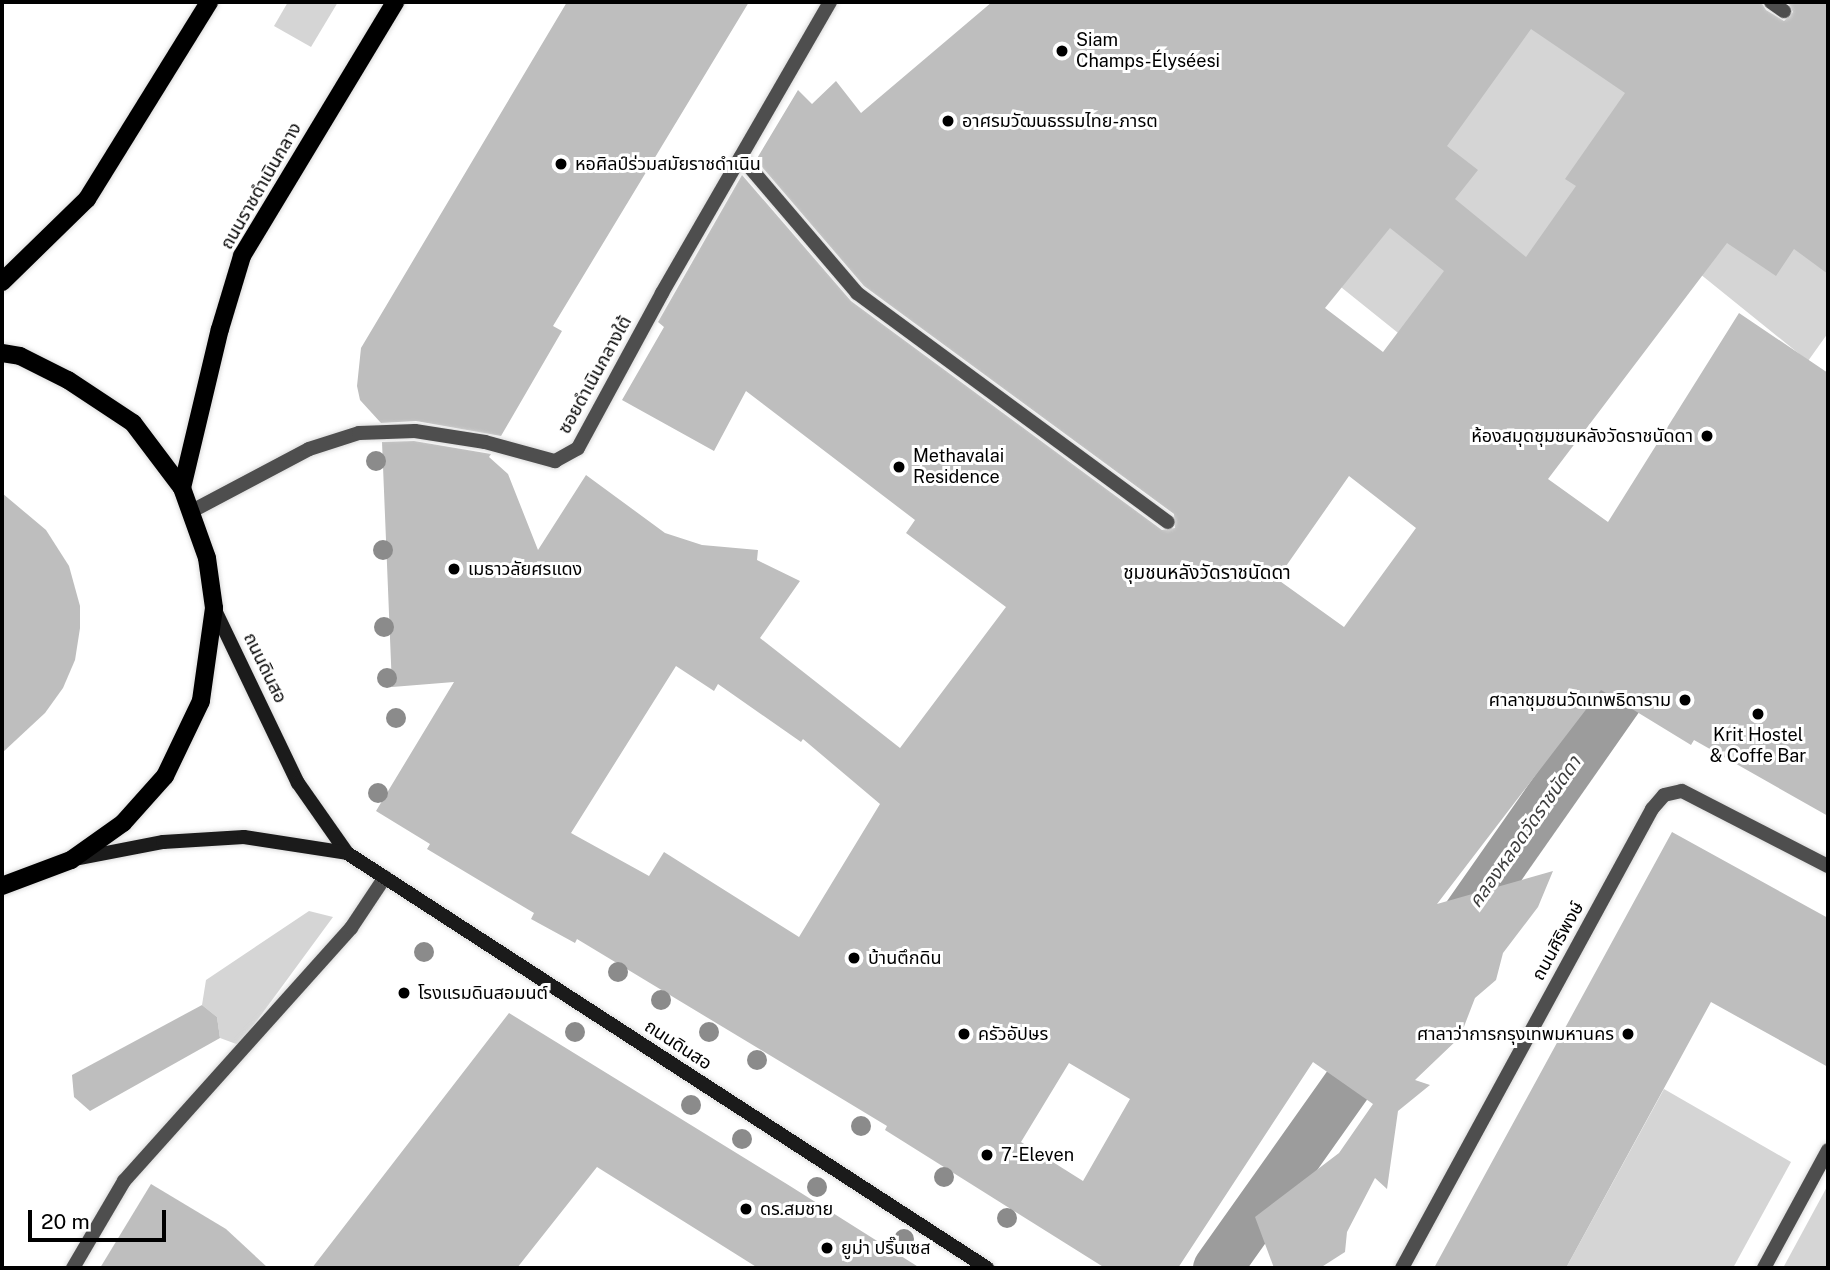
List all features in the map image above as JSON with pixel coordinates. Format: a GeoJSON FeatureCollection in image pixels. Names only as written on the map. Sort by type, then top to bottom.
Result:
{"type":"FeatureCollection","features":[{"type":"Feature","properties":{"kind":"main road"},"geometry":{"type":"LineString","coordinates":[[2,282],[87,199],[209,2]]}},
{"type":"Feature","properties":{"kind":"main road","name":"ถนนราชดำเนินกลาง"},"geometry":{"type":"LineString","coordinates":[[182,488],[220,329],[242,256],[395,2]]}},
{"type":"Feature","properties":{"kind":"main road"},"geometry":{"type":"LineString","coordinates":[[2,354],[20,356],[68,380],[133,423],[182,488],[207,558],[214,608],[201,701],[165,776],[123,823],[71,860],[2,886]]}},
{"type":"Feature","properties":{"kind":"main road","name":"ถนนดินสอ"},"geometry":{"type":"LineString","coordinates":[[214,608],[298,783],[347,853],[987,1268]]}},
{"type":"Feature","properties":{"kind":"main road","name":"ถนนดินสอ"},"geometry":{"type":"LineString","coordinates":[[71,860],[163,842],[244,837],[347,853]]}},
{"type":"Feature","properties":{"kind":"street","name":"ซอยดำเนินกลางใต้"},"geometry":{"type":"LineString","coordinates":[[192,511],[309,449],[359,433],[415,431],[555,461],[578,448],[830,2]]}},
{"type":"Feature","properties":{"kind":"street"},"geometry":{"type":"LineString","coordinates":[[1771,2],[1784,11]]}},
{"type":"Feature","properties":{"kind":"street"},"geometry":{"type":"LineString","coordinates":[[741,157],[857,293],[1168,522]]}},
{"type":"Feature","properties":{"kind":"street","name":"ถนนศิริพงษ์"},"geometry":{"type":"LineString","coordinates":[[1402,1268],[1652,809],[1664,795],[1682,791],[1828,866]]}},
{"type":"Feature","properties":{"kind":"street"},"geometry":{"type":"LineString","coordinates":[[73,1268],[124,1181],[351,928],[385,877]]}},
{"type":"Feature","properties":{"kind":"street"},"geometry":{"type":"LineString","coordinates":[[1764,1268],[1828,1150]]}},
{"type":"Feature","properties":{"kind":"shaded area"},"geometry":{"type":"Polygon","coordinates":[[[288,2],[338,2],[311,47],[274,26],[288,2]]]}},
{"type":"Feature","properties":{"kind":"shaded area"},"geometry":{"type":"Polygon","coordinates":[[[1386,2],[1418,2],[1490,56],[1533,12],[1828,225],[1828,333],[1808,361],[1591,186],[1448,373],[1220,190],[1386,2]]]}},
{"type":"Feature","properties":{"kind":"shaded area"},"geometry":{"type":"Polygon","coordinates":[[[309,911],[333,917],[239,1045],[220,1038],[217,1017],[202,1005],[206,980],[309,911]]]}},
{"type":"Feature","properties":{"kind":"shaded area"},"geometry":{"type":"Polygon","coordinates":[[[1664,1089],[1791,1162],[1733,1268],[1566,1268],[1664,1089]]]}},
{"type":"Feature","properties":{"kind":"shaded area"},"geometry":{"type":"Polygon","coordinates":[[[1828,1185],[1828,1268],[1783,1268],[1828,1185]]]}},
{"type":"Feature","properties":{"kind":"building","name":"หอศิลป์ร่วมสมัยราชดำเนิน"},"geometry":{"type":"Polygon","coordinates":[[[567,2],[749,2],[553,326],[562,331],[501,436],[416,421],[381,423],[360,400],[357,386],[361,348],[567,2]]]}},
{"type":"Feature","properties":{"kind":"building"},"geometry":{"type":"Polygon","coordinates":[[[992,2],[1761,2],[1766,10],[1784,21],[1793,12],[1788,2],[1828,2],[1828,274],[1794,249],[1776,276],[1727,243],[1548,479],[1608,522],[1739,313],[1828,373],[1828,816],[1694,740],[1691,745],[1601,690],[1437,904],[1553,871],[1538,907],[1503,953],[1496,980],[1475,998],[1460,1037],[1415,1080],[1430,1085],[1398,1111],[1387,1189],[1375,1178],[1347,1232],[1345,1252],[1320,1268],[1274,1268],[1255,1217],[1339,1153],[1373,1104],[1313,1062],[1178,1268],[1105,1268],[885,1130],[887,1126],[577,939],[575,943],[531,919],[534,913],[427,849],[430,844],[376,811],[454,682],[392,687],[382,442],[414,441],[491,454],[489,457],[508,474],[538,550],[586,475],[665,533],[702,545],[758,550],[757,560],[800,581],[760,638],[900,748],[1006,607],[906,533],[915,520],[746,391],[714,451],[622,400],[664,327],[658,322],[742,175],[851,301],[1162,530],[1175,528],[1174,514],[864,286],[756,160],[798,90],[812,104],[836,81],[861,113],[992,2]],[[1531,29],[1447,146],[1478,170],[1455,199],[1526,257],[1576,186],[1565,179],[1625,93],[1531,29]],[[1390,228],[1325,308],[1383,352],[1444,271],[1390,228]],[[1349,476],[1277,579],[1344,627],[1416,528],[1349,476]],[[676,666],[571,833],[649,876],[664,852],[799,937],[880,804],[803,739],[801,742],[718,684],[714,691],[676,666]],[[1069,1063],[1021,1142],[1083,1181],[1130,1099],[1069,1063]]]}},
{"type":"Feature","properties":{"kind":"building"},"geometry":{"type":"Polygon","coordinates":[[[2,493],[46,530],[69,566],[80,606],[80,628],[75,660],[63,688],[45,713],[2,753],[2,493]]]}},
{"type":"Feature","properties":{"kind":"building","name":"ศาลาว่าการกรุงเทพมหานคร"},"geometry":{"type":"Polygon","coordinates":[[[1672,832],[1828,918],[1828,1067],[1711,1002],[1566,1268],[1434,1268],[1672,832]]]}},
{"type":"Feature","properties":{"kind":"building"},"geometry":{"type":"Polygon","coordinates":[[[202,1005],[217,1017],[220,1038],[90,1111],[74,1097],[72,1075],[202,1005]]]}},
{"type":"Feature","properties":{"kind":"building"},"geometry":{"type":"Polygon","coordinates":[[[509,1013],[920,1268],[758,1268],[597,1167],[517,1268],[312,1268],[509,1013]]]}},
{"type":"Feature","properties":{"kind":"building"},"geometry":{"type":"Polygon","coordinates":[[[151,1184],[226,1229],[268,1268],[100,1268],[151,1184]]]}},
{"type":"Feature","properties":{"kind":"waterway","name":"คลองหลอดวัดราชนัดดา"},"geometry":{"type":"LineString","coordinates":[[1446,944],[1655,645]]}},
{"type":"Feature","properties":{"kind":"waterway","name":"คลองหลอดวัดราชนัดดา"},"geometry":{"type":"LineString","coordinates":[[1217,1268],[1386,1029]]}},
{"type":"Feature","properties":{"kind":"place","name":"Siam Champs-Élyséesi"},"geometry":{"type":"Point","coordinates":[1062,51]}},
{"type":"Feature","properties":{"kind":"place","name":"อาศรมวัฒนธรรมไทย-ภารต"},"geometry":{"type":"Point","coordinates":[948,121]}},
{"type":"Feature","properties":{"kind":"place","name":"หอศิลป์ร่วมสมัยราชดำเนิน"},"geometry":{"type":"Point","coordinates":[561,164]}},
{"type":"Feature","properties":{"kind":"place","name":"ห้องสมุดชุมชนหลังวัดราชนัดดา"},"geometry":{"type":"Point","coordinates":[1707,436]}},
{"type":"Feature","properties":{"kind":"place","name":"Methavalai Residence"},"geometry":{"type":"Point","coordinates":[899,467]}},
{"type":"Feature","properties":{"kind":"place","name":"เมธาวลัยศรแดง"},"geometry":{"type":"Point","coordinates":[454,569]}},
{"type":"Feature","properties":{"kind":"place","name":"ศาลาชุมชนวัดเทพธิดาราม"},"geometry":{"type":"Point","coordinates":[1685,700]}},
{"type":"Feature","properties":{"kind":"place","name":"Krit Hostel & Coffe Bar"},"geometry":{"type":"Point","coordinates":[1758,714]}},
{"type":"Feature","properties":{"kind":"place","name":"บ้านตึกดิน"},"geometry":{"type":"Point","coordinates":[854,958]}},
{"type":"Feature","properties":{"kind":"place","name":"โรงแรมดินสอมนต์"},"geometry":{"type":"Point","coordinates":[404,993]}},
{"type":"Feature","properties":{"kind":"place","name":"ครัวอัปษร"},"geometry":{"type":"Point","coordinates":[964,1034]}},
{"type":"Feature","properties":{"kind":"place","name":"ศาลาว่าการกรุงเทพมหานคร"},"geometry":{"type":"Point","coordinates":[1628,1034]}},
{"type":"Feature","properties":{"kind":"place","name":"7-Eleven"},"geometry":{"type":"Point","coordinates":[987,1155]}},
{"type":"Feature","properties":{"kind":"place","name":"ดร.สมชาย"},"geometry":{"type":"Point","coordinates":[746,1209]}},
{"type":"Feature","properties":{"kind":"place","name":"ยูม่า ปริ๊นเซส"},"geometry":{"type":"Point","coordinates":[827,1248]}},
{"type":"Feature","properties":{"kind":"district","name":"ชุมชนหลังวัดราชนัดดา"},"geometry":{"type":"Point","coordinates":[1207,573]}}]}
